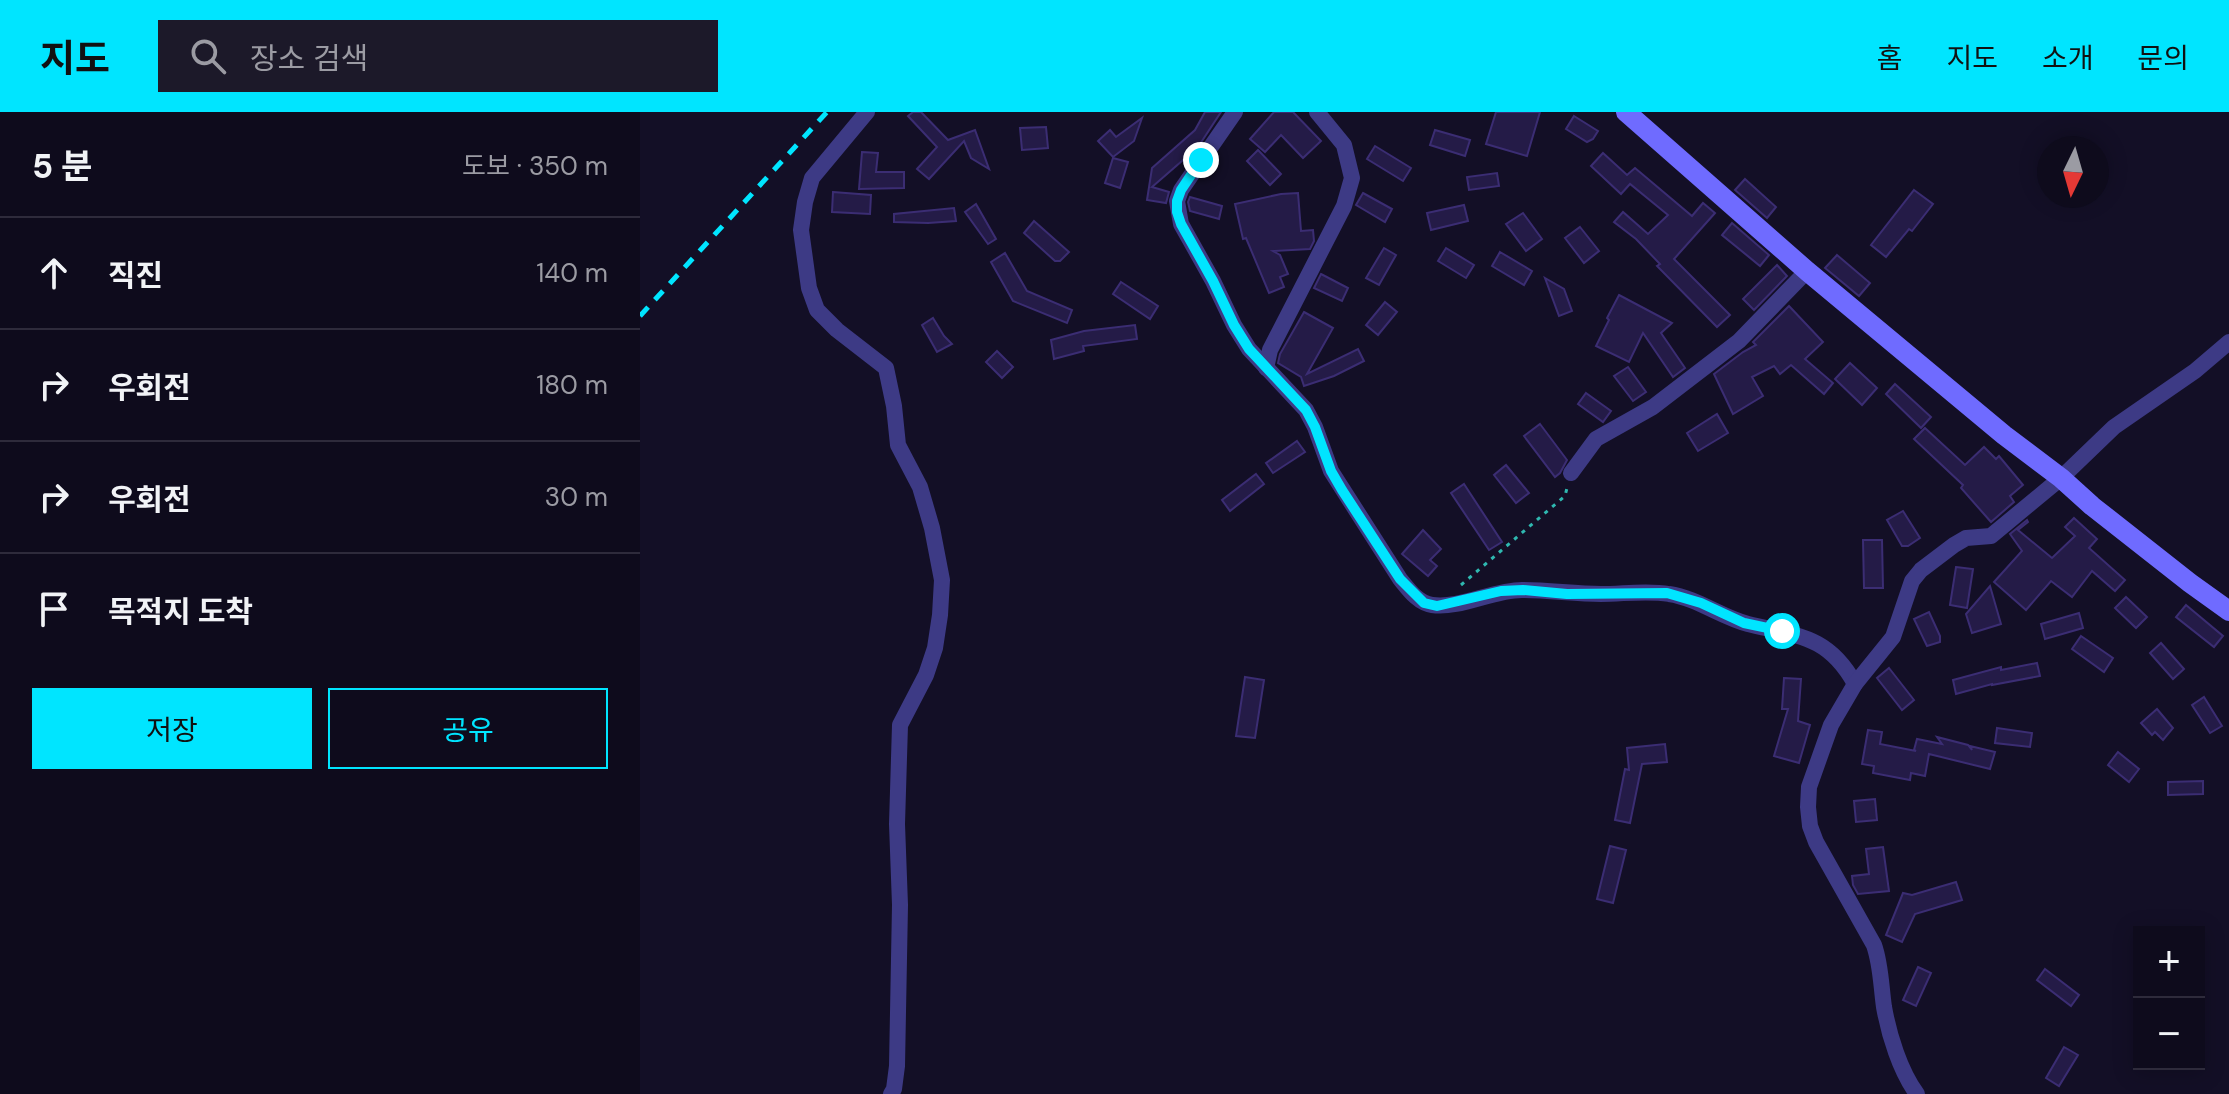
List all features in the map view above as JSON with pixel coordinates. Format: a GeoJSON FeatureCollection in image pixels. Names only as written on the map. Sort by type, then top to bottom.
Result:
{"type":"FeatureCollection","features":[{"type":"Feature","properties":{"kind":"street"},"geometry":{"type":"LineString","coordinates":[[867,112],[812,178],[801,230],[806,273],[817,310],[837,330],[886,368],[898,445],[920,487],[942,580],[935,648],[926,675],[900,725],[897,1035],[894,1089],[891,1094]]}},
{"type":"Feature","properties":{"kind":"street"},"geometry":{"type":"LineString","coordinates":[[1235,112],[1181,190],[1177,201],[1181,224],[1249,349],[1306,410],[1342,490],[1400,579],[1424,603],[1437,606],[1501,591],[1523,590],[1567,594],[1667,593],[1701,603],[1744,623],[1782,631],[1823,645],[1843,665],[1855,684]]}},
{"type":"Feature","properties":{"kind":"street"},"geometry":{"type":"LineString","coordinates":[[1266,368],[1270,350],[1344,206],[1352,178],[1344,145],[1317,112]]}},
{"type":"Feature","properties":{"kind":"street"},"geometry":{"type":"LineString","coordinates":[[1626,112],[1807,271],[2004,435],[2229,611]]}},
{"type":"Feature","properties":{"kind":"street"},"geometry":{"type":"LineString","coordinates":[[1571,473],[1596,439],[1653,407],[1739,341],[1807,271]]}},
{"type":"Feature","properties":{"kind":"street"},"geometry":{"type":"LineString","coordinates":[[1917,1094],[1902,1070],[1885,1009],[1879,959],[1874,945],[1825,861],[1810,826],[1809,787],[1831,725],[1855,684],[1893,637],[1909,589],[1921,570],[1966,538],[1991,536],[2061,478],[2114,427],[2195,371],[2229,342]]}},
{"type":"Feature","properties":{"kind":"path"},"geometry":{"type":"LineString","coordinates":[[1460,586],[1565,496],[1571,473]]}},
{"type":"Feature","properties":{"kind":"building"},"geometry":{"type":"Polygon","coordinates":[[[921,112],[948,140],[975,130],[989,169],[971,158],[964,141],[929,179],[917,169],[937,147],[908,116],[921,112]]]}},
{"type":"Feature","properties":{"kind":"building"},"geometry":{"type":"Polygon","coordinates":[[[1205,112],[1221,112],[1198,147],[1152,187],[1169,192],[1166,203],[1147,200],[1152,168],[1195,130],[1205,112]]]}},
{"type":"Feature","properties":{"kind":"building"},"geometry":{"type":"Polygon","coordinates":[[[1274,112],[1293,112],[1321,141],[1303,158],[1281,135],[1265,152],[1250,139],[1274,112]]]}},
{"type":"Feature","properties":{"kind":"building"},"geometry":{"type":"Polygon","coordinates":[[[1496,112],[1540,112],[1527,156],[1486,144],[1496,112]]]}},
{"type":"Feature","properties":{"kind":"building"},"geometry":{"type":"Polygon","coordinates":[[[1574,116],[1598,131],[1593,139],[1587,142],[1566,129],[1574,116]]]}},
{"type":"Feature","properties":{"kind":"building"},"geometry":{"type":"Polygon","coordinates":[[[1142,118],[1134,141],[1113,157],[1098,141],[1110,130],[1116,137],[1142,118]]]}},
{"type":"Feature","properties":{"kind":"building"},"geometry":{"type":"Polygon","coordinates":[[[1046,127],[1048,148],[1022,150],[1020,128],[1046,127]]]}},
{"type":"Feature","properties":{"kind":"building"},"geometry":{"type":"Polygon","coordinates":[[[1435,130],[1470,140],[1465,156],[1430,145],[1435,130]]]}},
{"type":"Feature","properties":{"kind":"building"},"geometry":{"type":"Polygon","coordinates":[[[1375,146],[1411,168],[1403,181],[1367,159],[1375,146]]]}},
{"type":"Feature","properties":{"kind":"building"},"geometry":{"type":"Polygon","coordinates":[[[1258,150],[1281,174],[1270,185],[1247,161],[1258,150]]]}},
{"type":"Feature","properties":{"kind":"building"},"geometry":{"type":"Polygon","coordinates":[[[862,152],[878,153],[876,172],[904,172],[904,188],[859,189],[862,152]]]}},
{"type":"Feature","properties":{"kind":"building"},"geometry":{"type":"Polygon","coordinates":[[[1603,153],[1627,175],[1635,168],[1692,216],[1703,203],[1715,213],[1674,259],[1730,315],[1717,327],[1657,266],[1660,264],[1636,239],[1614,222],[1623,212],[1648,234],[1668,215],[1630,184],[1621,194],[1591,166],[1603,153]]]}},
{"type":"Feature","properties":{"kind":"building"},"geometry":{"type":"Polygon","coordinates":[[[1113,158],[1128,162],[1120,188],[1105,183],[1113,158]]]}},
{"type":"Feature","properties":{"kind":"building"},"geometry":{"type":"Polygon","coordinates":[[[1497,173],[1499,186],[1469,190],[1467,177],[1497,173]]]}},
{"type":"Feature","properties":{"kind":"building"},"geometry":{"type":"Polygon","coordinates":[[[1745,179],[1776,207],[1767,218],[1735,190],[1745,179]]]}},
{"type":"Feature","properties":{"kind":"building"},"geometry":{"type":"Polygon","coordinates":[[[1914,190],[1933,204],[1886,257],[1871,245],[1914,190]]]}},
{"type":"Feature","properties":{"kind":"building"},"geometry":{"type":"Polygon","coordinates":[[[833,192],[871,195],[870,214],[832,212],[833,192]]]}},
{"type":"Feature","properties":{"kind":"building"},"geometry":{"type":"Polygon","coordinates":[[[1298,193],[1301,231],[1313,230],[1314,241],[1310,249],[1273,251],[1280,255],[1288,274],[1280,277],[1284,287],[1269,293],[1246,238],[1243,239],[1235,204],[1298,193]]]}},
{"type":"Feature","properties":{"kind":"building"},"geometry":{"type":"Polygon","coordinates":[[[1363,193],[1392,209],[1385,222],[1356,205],[1363,193]]]}},
{"type":"Feature","properties":{"kind":"building"},"geometry":{"type":"Polygon","coordinates":[[[1190,197],[1222,206],[1219,219],[1190,211],[1190,197]]]}},
{"type":"Feature","properties":{"kind":"building"},"geometry":{"type":"Polygon","coordinates":[[[976,204],[996,239],[988,244],[965,212],[976,204]]]}},
{"type":"Feature","properties":{"kind":"building"},"geometry":{"type":"Polygon","coordinates":[[[1464,205],[1468,221],[1431,230],[1427,213],[1464,205]]]}},
{"type":"Feature","properties":{"kind":"building"},"geometry":{"type":"Polygon","coordinates":[[[954,208],[956,221],[894,222],[894,214],[954,208]]]}},
{"type":"Feature","properties":{"kind":"building"},"geometry":{"type":"Polygon","coordinates":[[[1523,213],[1542,239],[1526,251],[1506,224],[1523,213]]]}},
{"type":"Feature","properties":{"kind":"building"},"geometry":{"type":"Polygon","coordinates":[[[1034,221],[1069,252],[1060,261],[1055,261],[1024,233],[1034,221]]]}},
{"type":"Feature","properties":{"kind":"building"},"geometry":{"type":"Polygon","coordinates":[[[1732,223],[1769,255],[1760,266],[1722,235],[1732,223]]]}},
{"type":"Feature","properties":{"kind":"building"},"geometry":{"type":"Polygon","coordinates":[[[1580,227],[1599,251],[1584,263],[1565,238],[1580,227]]]}},
{"type":"Feature","properties":{"kind":"building"},"geometry":{"type":"Polygon","coordinates":[[[1384,248],[1396,255],[1379,285],[1366,278],[1384,248]]]}},
{"type":"Feature","properties":{"kind":"building"},"geometry":{"type":"Polygon","coordinates":[[[1446,248],[1474,265],[1466,278],[1438,261],[1446,248]]]}},
{"type":"Feature","properties":{"kind":"building"},"geometry":{"type":"Polygon","coordinates":[[[1500,252],[1532,271],[1524,285],[1492,266],[1500,252]]]}},
{"type":"Feature","properties":{"kind":"building"},"geometry":{"type":"Polygon","coordinates":[[[1005,253],[1027,291],[1072,310],[1067,323],[1013,301],[991,262],[1005,253]]]}},
{"type":"Feature","properties":{"kind":"building"},"geometry":{"type":"Polygon","coordinates":[[[1837,255],[1870,283],[1859,296],[1825,268],[1837,255]]]}},
{"type":"Feature","properties":{"kind":"building"},"geometry":{"type":"Polygon","coordinates":[[[1777,265],[1787,276],[1754,310],[1743,299],[1777,265]]]}},
{"type":"Feature","properties":{"kind":"building"},"geometry":{"type":"Polygon","coordinates":[[[1321,274],[1348,288],[1342,301],[1314,288],[1321,274]]]}},
{"type":"Feature","properties":{"kind":"building"},"geometry":{"type":"Polygon","coordinates":[[[1545,278],[1564,289],[1572,311],[1559,316],[1545,278]]]}},
{"type":"Feature","properties":{"kind":"building"},"geometry":{"type":"Polygon","coordinates":[[[1121,282],[1158,306],[1150,319],[1113,294],[1121,282]]]}},
{"type":"Feature","properties":{"kind":"building"},"geometry":{"type":"Polygon","coordinates":[[[1619,295],[1672,323],[1661,333],[1685,368],[1673,377],[1643,333],[1629,362],[1596,346],[1619,295]]]}},
{"type":"Feature","properties":{"kind":"building"},"geometry":{"type":"Polygon","coordinates":[[[1385,302],[1397,312],[1378,335],[1366,325],[1385,302]]]}},
{"type":"Feature","properties":{"kind":"building"},"geometry":{"type":"Polygon","coordinates":[[[1789,306],[1823,342],[1805,359],[1833,383],[1824,394],[1791,365],[1780,374],[1774,366],[1752,377],[1763,396],[1733,414],[1714,374],[1756,345],[1753,342],[1789,306]]]}},
{"type":"Feature","properties":{"kind":"building"},"geometry":{"type":"Polygon","coordinates":[[[1304,312],[1333,328],[1307,374],[1358,349],[1364,361],[1304,386],[1301,377],[1278,363],[1304,312]]]}},
{"type":"Feature","properties":{"kind":"building"},"geometry":{"type":"Polygon","coordinates":[[[933,318],[952,344],[937,352],[922,325],[933,318]]]}},
{"type":"Feature","properties":{"kind":"building"},"geometry":{"type":"Polygon","coordinates":[[[1135,325],[1137,339],[1083,346],[1084,351],[1054,359],[1051,340],[1084,331],[1135,325]]]}},
{"type":"Feature","properties":{"kind":"building"},"geometry":{"type":"Polygon","coordinates":[[[997,351],[1013,367],[1002,378],[986,362],[997,351]]]}},
{"type":"Feature","properties":{"kind":"building"},"geometry":{"type":"Polygon","coordinates":[[[1850,363],[1877,388],[1862,405],[1835,379],[1850,363]]]}},
{"type":"Feature","properties":{"kind":"building"},"geometry":{"type":"Polygon","coordinates":[[[1628,367],[1646,392],[1633,401],[1614,376],[1628,367]]]}},
{"type":"Feature","properties":{"kind":"building"},"geometry":{"type":"Polygon","coordinates":[[[1895,384],[1931,417],[1921,428],[1886,394],[1895,384]]]}},
{"type":"Feature","properties":{"kind":"building"},"geometry":{"type":"Polygon","coordinates":[[[1586,393],[1611,411],[1603,422],[1578,404],[1586,393]]]}},
{"type":"Feature","properties":{"kind":"building"},"geometry":{"type":"Polygon","coordinates":[[[1717,414],[1728,433],[1698,451],[1687,433],[1717,414]]]}},
{"type":"Feature","properties":{"kind":"building"},"geometry":{"type":"Polygon","coordinates":[[[1540,424],[1567,460],[1555,477],[1524,436],[1540,424]]]}},
{"type":"Feature","properties":{"kind":"building"},"geometry":{"type":"Polygon","coordinates":[[[1925,428],[1965,465],[1984,447],[1996,459],[1999,456],[2023,485],[2010,496],[2014,502],[1991,522],[1961,488],[1963,485],[1914,439],[1925,428]]]}},
{"type":"Feature","properties":{"kind":"building"},"geometry":{"type":"Polygon","coordinates":[[[1297,441],[1305,452],[1273,473],[1266,463],[1297,441]]]}},
{"type":"Feature","properties":{"kind":"building"},"geometry":{"type":"Polygon","coordinates":[[[1506,465],[1529,493],[1516,503],[1494,475],[1506,465]]]}},
{"type":"Feature","properties":{"kind":"building"},"geometry":{"type":"Polygon","coordinates":[[[1256,474],[1264,484],[1230,511],[1222,500],[1256,474]]]}},
{"type":"Feature","properties":{"kind":"building"},"geometry":{"type":"Polygon","coordinates":[[[1464,484],[1502,542],[1489,550],[1451,493],[1464,484]]]}},
{"type":"Feature","properties":{"kind":"building"},"geometry":{"type":"Polygon","coordinates":[[[1903,511],[1920,538],[1908,546],[1902,546],[1887,520],[1903,511]]]}},
{"type":"Feature","properties":{"kind":"building"},"geometry":{"type":"Polygon","coordinates":[[[2074,518],[2097,539],[2089,548],[2125,580],[2115,591],[2092,571],[2072,597],[2051,581],[2026,610],[1994,582],[2022,551],[2010,534],[2027,520],[2018,530],[2052,558],[2075,536],[2065,527],[2074,518]]]}},
{"type":"Feature","properties":{"kind":"building"},"geometry":{"type":"Polygon","coordinates":[[[1423,530],[1441,549],[1430,560],[1437,566],[1428,576],[1402,554],[1423,530]]]}},
{"type":"Feature","properties":{"kind":"building"},"geometry":{"type":"Polygon","coordinates":[[[1863,540],[1882,540],[1883,588],[1864,588],[1863,540]]]}},
{"type":"Feature","properties":{"kind":"building"},"geometry":{"type":"Polygon","coordinates":[[[1956,567],[1973,569],[1967,608],[1950,605],[1956,567]]]}},
{"type":"Feature","properties":{"kind":"building"},"geometry":{"type":"Polygon","coordinates":[[[1990,586],[2001,624],[1972,633],[1966,614],[1990,586]]]}},
{"type":"Feature","properties":{"kind":"building"},"geometry":{"type":"Polygon","coordinates":[[[2126,597],[2147,617],[2136,628],[2115,608],[2126,597]]]}},
{"type":"Feature","properties":{"kind":"building"},"geometry":{"type":"Polygon","coordinates":[[[2186,605],[2223,636],[2214,647],[2176,617],[2186,605]]]}},
{"type":"Feature","properties":{"kind":"building"},"geometry":{"type":"Polygon","coordinates":[[[1929,612],[1940,642],[1927,646],[1914,619],[1929,612]]]}},
{"type":"Feature","properties":{"kind":"building"},"geometry":{"type":"Polygon","coordinates":[[[2079,613],[2083,628],[2045,639],[2041,624],[2079,613]]]}},
{"type":"Feature","properties":{"kind":"building"},"geometry":{"type":"Polygon","coordinates":[[[2081,636],[2113,658],[2104,672],[2072,649],[2081,636]]]}},
{"type":"Feature","properties":{"kind":"building"},"geometry":{"type":"Polygon","coordinates":[[[2161,643],[2184,669],[2173,679],[2150,653],[2161,643]]]}},
{"type":"Feature","properties":{"kind":"building"},"geometry":{"type":"Polygon","coordinates":[[[2037,663],[2040,676],[1956,694],[1953,680],[2001,667],[2001,670],[2037,663]]]}},
{"type":"Feature","properties":{"kind":"building"},"geometry":{"type":"Polygon","coordinates":[[[1889,668],[1914,700],[1902,710],[1877,678],[1889,668]]]}},
{"type":"Feature","properties":{"kind":"building"},"geometry":{"type":"Polygon","coordinates":[[[1245,677],[1264,680],[1255,738],[1236,736],[1245,677]]]}},
{"type":"Feature","properties":{"kind":"building"},"geometry":{"type":"Polygon","coordinates":[[[1784,678],[1801,679],[1798,721],[1810,725],[1799,763],[1774,756],[1788,709],[1782,709],[1784,678]]]}},
{"type":"Feature","properties":{"kind":"building"},"geometry":{"type":"Polygon","coordinates":[[[2204,697],[2222,726],[2210,733],[2192,705],[2204,697]]]}},
{"type":"Feature","properties":{"kind":"building"},"geometry":{"type":"Polygon","coordinates":[[[2157,709],[2173,728],[2163,740],[2155,732],[2152,735],[2141,723],[2157,709]]]}},
{"type":"Feature","properties":{"kind":"building"},"geometry":{"type":"Polygon","coordinates":[[[1997,728],[2032,733],[2030,747],[1995,743],[1997,728]]]}},
{"type":"Feature","properties":{"kind":"building"},"geometry":{"type":"Polygon","coordinates":[[[1868,730],[1882,732],[1880,744],[1916,751],[1917,739],[1942,744],[1937,737],[1968,745],[1972,750],[1970,746],[1995,752],[1990,769],[1929,754],[1925,776],[1911,773],[1910,780],[1873,773],[1874,766],[1862,764],[1868,730]]]}},
{"type":"Feature","properties":{"kind":"building"},"geometry":{"type":"Polygon","coordinates":[[[1665,744],[1667,762],[1642,764],[1630,823],[1615,820],[1625,769],[1629,770],[1627,748],[1665,744]]]}},
{"type":"Feature","properties":{"kind":"building"},"geometry":{"type":"Polygon","coordinates":[[[2118,752],[2139,769],[2129,782],[2108,765],[2118,752]]]}},
{"type":"Feature","properties":{"kind":"building"},"geometry":{"type":"Polygon","coordinates":[[[2203,781],[2203,794],[2168,795],[2168,782],[2203,781]]]}},
{"type":"Feature","properties":{"kind":"building"},"geometry":{"type":"Polygon","coordinates":[[[1875,799],[1877,820],[1856,822],[1854,801],[1875,799]]]}},
{"type":"Feature","properties":{"kind":"building"},"geometry":{"type":"Polygon","coordinates":[[[1610,846],[1626,850],[1613,903],[1597,899],[1610,846]]]}},
{"type":"Feature","properties":{"kind":"building"},"geometry":{"type":"Polygon","coordinates":[[[1883,847],[1889,891],[1858,894],[1852,876],[1869,874],[1866,849],[1883,847]]]}},
{"type":"Feature","properties":{"kind":"building"},"geometry":{"type":"Polygon","coordinates":[[[1956,882],[1962,900],[1915,914],[1902,942],[1886,935],[1903,893],[1912,895],[1956,882]]]}},
{"type":"Feature","properties":{"kind":"building"},"geometry":{"type":"Polygon","coordinates":[[[1918,967],[1931,973],[1916,1006],[1903,1000],[1918,967]]]}},
{"type":"Feature","properties":{"kind":"building"},"geometry":{"type":"Polygon","coordinates":[[[2045,969],[2079,995],[2071,1006],[2037,980],[2045,969]]]}},
{"type":"Feature","properties":{"kind":"building"},"geometry":{"type":"Polygon","coordinates":[[[2064,1047],[2078,1055],[2059,1086],[2046,1078],[2064,1047]]]}},
{"type":"Feature","properties":{"kind":"railway"},"geometry":{"type":"LineString","coordinates":[[640,316],[827,112]]}},
{"type":"Feature","properties":{"kind":"route"},"geometry":{"type":"LineString","coordinates":[[1201,160],[1177,201],[1181,224],[1249,349],[1306,410],[1342,490],[1400,579],[1424,603],[1437,606],[1501,591],[1523,590],[1567,594],[1667,593],[1701,603],[1744,623],[1782,631]]}}]}
